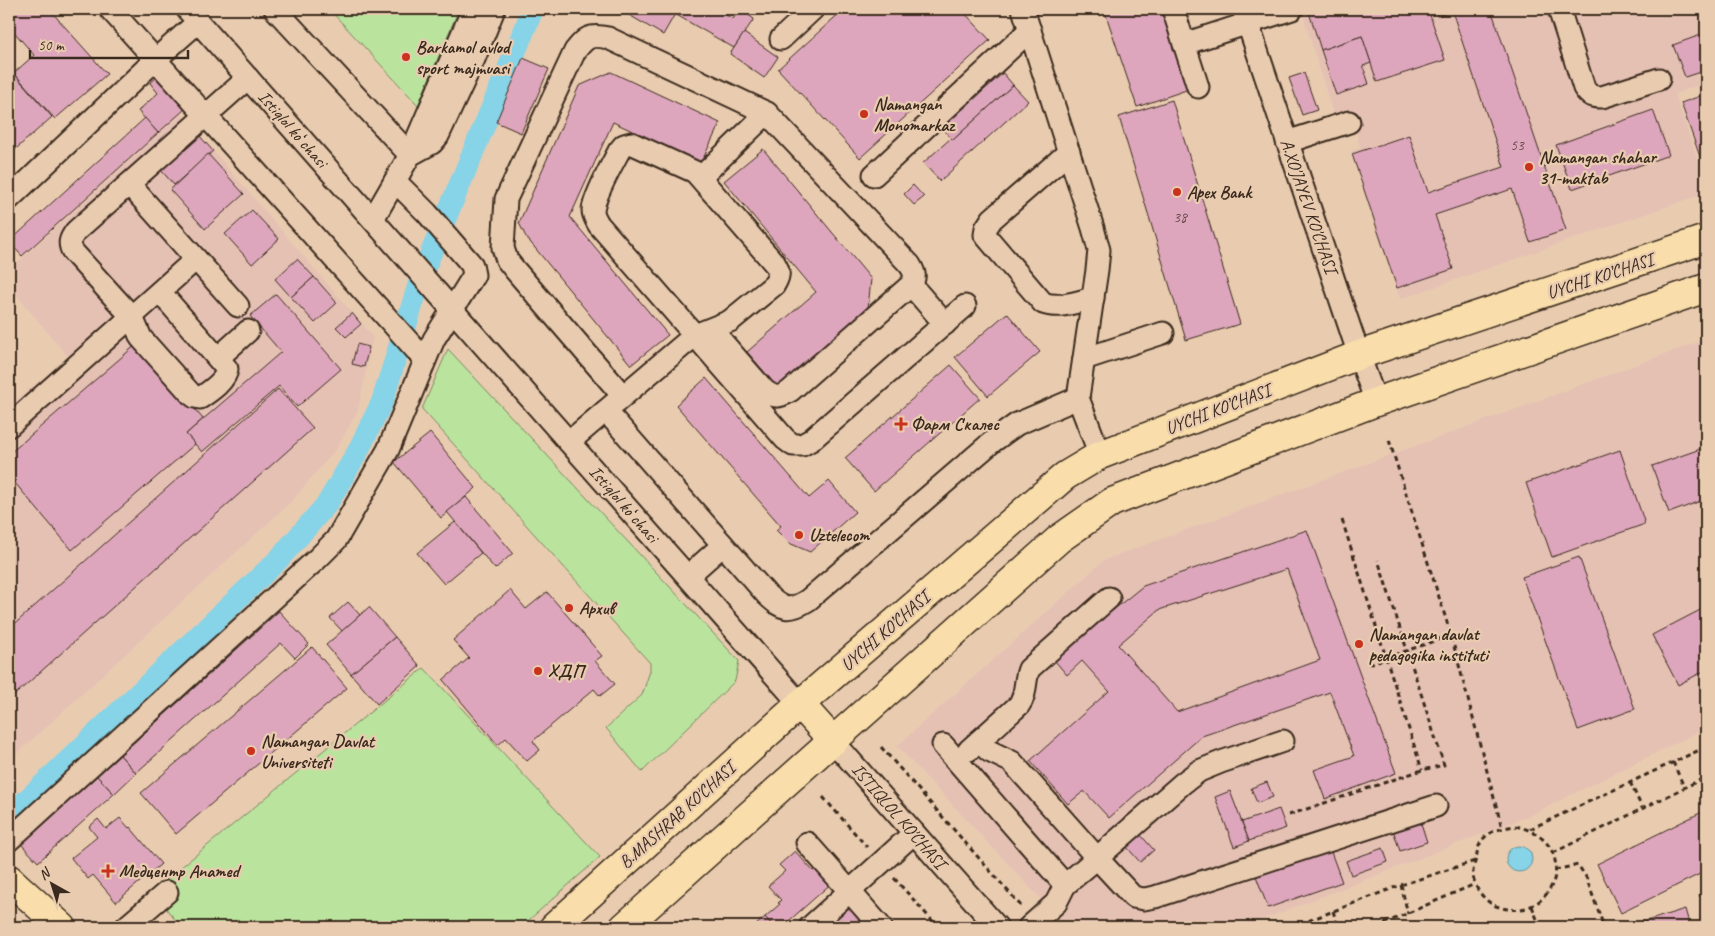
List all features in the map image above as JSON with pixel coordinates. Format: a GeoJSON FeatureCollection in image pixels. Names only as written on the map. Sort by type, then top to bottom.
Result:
{"type":"FeatureCollection","features":[{"type":"Feature","properties":{"kind":"main road","name":"UYCHI KO’CHASI"},"geometry":{"type":"LineString","coordinates":[[800,704],[1065,476],[1100,455],[1359,355],[1669,253],[1706,239]]}},
{"type":"Feature","properties":{"kind":"main road"},"geometry":{"type":"LineString","coordinates":[[624,927],[1059,539],[1112,502],[1376,402],[1706,288]]}},
{"type":"Feature","properties":{"kind":"main road","name":"ISTIQLOL KO'CHASI"},"geometry":{"type":"LineString","coordinates":[[800,704],[833,741]]}},
{"type":"Feature","properties":{"kind":"main road","name":"B.MASHRAB KO'CHASI"},"geometry":{"type":"LineString","coordinates":[[554,927],[800,704]]}},
{"type":"Feature","properties":{"kind":"main road"},"geometry":{"type":"LineString","coordinates":[[9,879],[62,927]]}},
{"type":"Feature","properties":{"kind":"street"},"geometry":{"type":"LineString","coordinates":[[110,9],[422,356]]}},
{"type":"Feature","properties":{"kind":"street"},"geometry":{"type":"LineString","coordinates":[[276,9],[410,155]]}},
{"type":"Feature","properties":{"kind":"street"},"geometry":{"type":"LineString","coordinates":[[373,219],[410,155],[473,9]]}},
{"type":"Feature","properties":{"kind":"street"},"geometry":{"type":"LineString","coordinates":[[410,155],[432,143],[438,136],[474,59],[494,9]]}},
{"type":"Feature","properties":{"kind":"street"},"geometry":{"type":"LineString","coordinates":[[781,39],[813,9]]}},
{"type":"Feature","properties":{"kind":"street"},"geometry":{"type":"LineString","coordinates":[[1023,9],[1093,228],[1098,250],[1078,398],[1100,455]]}},
{"type":"Feature","properties":{"kind":"street"},"geometry":{"type":"LineString","coordinates":[[1173,9],[1198,87]]}},
{"type":"Feature","properties":{"kind":"street"},"geometry":{"type":"LineString","coordinates":[[1184,44],[1245,16],[1292,9]]}},
{"type":"Feature","properties":{"kind":"street"},"geometry":{"type":"LineString","coordinates":[[1559,9],[1584,88],[1588,94],[1594,97],[1602,97],[1659,79]]}},
{"type":"Feature","properties":{"kind":"street"},"geometry":{"type":"LineString","coordinates":[[9,200],[155,60],[193,15]]}},
{"type":"Feature","properties":{"kind":"street","name":"Istiqlol koʻchasi"},"geometry":{"type":"LineString","coordinates":[[193,15],[800,704]]}},
{"type":"Feature","properties":{"kind":"street","name":"A.XO'JAYEV KO'CHASI"},"geometry":{"type":"LineString","coordinates":[[1245,16],[1376,402]]}},
{"type":"Feature","properties":{"kind":"street"},"geometry":{"type":"LineString","coordinates":[[874,175],[1030,30]]}},
{"type":"Feature","properties":{"kind":"street"},"geometry":{"type":"LineString","coordinates":[[569,442],[703,332],[730,321],[774,285],[778,278],[779,270],[775,264],[701,176],[631,143],[624,145],[619,151],[596,201],[593,210],[594,218],[703,332],[772,396],[780,397],[790,391],[911,286],[915,279],[910,265],[767,113],[608,38],[595,35],[583,40],[575,51],[506,199],[503,248],[507,260],[515,270],[623,396]]}},
{"type":"Feature","properties":{"kind":"street"},"geometry":{"type":"LineString","coordinates":[[160,292],[227,368],[224,378],[200,398],[195,397],[141,338],[132,317],[73,252],[70,239],[76,231],[248,78]]}},
{"type":"Feature","properties":{"kind":"street"},"geometry":{"type":"LineString","coordinates":[[701,176],[767,113]]}},
{"type":"Feature","properties":{"kind":"street"},"geometry":{"type":"LineString","coordinates":[[1287,142],[1349,122]]}},
{"type":"Feature","properties":{"kind":"street"},"geometry":{"type":"LineString","coordinates":[[1069,152],[992,219],[986,228],[985,236],[1044,303],[1051,306],[1093,298]]}},
{"type":"Feature","properties":{"kind":"street"},"geometry":{"type":"LineString","coordinates":[[9,840],[336,540],[388,450],[422,356],[434,339],[450,307],[474,275],[472,265],[427,213],[395,181]]}},
{"type":"Feature","properties":{"kind":"street"},"geometry":{"type":"LineString","coordinates":[[129,184],[238,306]]}},
{"type":"Feature","properties":{"kind":"street"},"geometry":{"type":"LineString","coordinates":[[9,426],[196,259]]}},
{"type":"Feature","properties":{"kind":"street"},"geometry":{"type":"LineString","coordinates":[[911,286],[945,324]]}},
{"type":"Feature","properties":{"kind":"street"},"geometry":{"type":"LineString","coordinates":[[703,332],[785,439],[792,445],[802,445],[811,440],[965,306]]}},
{"type":"Feature","properties":{"kind":"street"},"geometry":{"type":"LineString","coordinates":[[218,358],[248,331]]}},
{"type":"Feature","properties":{"kind":"street"},"geometry":{"type":"LineString","coordinates":[[1084,359],[1163,333]]}},
{"type":"Feature","properties":{"kind":"street"},"geometry":{"type":"LineString","coordinates":[[606,411],[777,605],[787,609],[797,607],[808,600],[992,442],[1017,424],[1078,398]]}},
{"type":"Feature","properties":{"kind":"street"},"geometry":{"type":"LineString","coordinates":[[688,576],[723,545]]}},
{"type":"Feature","properties":{"kind":"street"},"geometry":{"type":"LineString","coordinates":[[957,760],[1013,712],[1024,698],[1026,675],[1029,668],[1109,598]]}},
{"type":"Feature","properties":{"kind":"street"},"geometry":{"type":"LineString","coordinates":[[1032,925],[1056,903],[1066,885],[1183,782],[1199,771],[1283,740]]}},
{"type":"Feature","properties":{"kind":"street","name":"ISTIQLOL KO'CHASI"},"geometry":{"type":"LineString","coordinates":[[833,741],[997,927]]}},
{"type":"Feature","properties":{"kind":"street"},"geometry":{"type":"LineString","coordinates":[[979,741],[989,751],[1012,762],[1132,897],[1144,899],[1436,806]]}},
{"type":"Feature","properties":{"kind":"street"},"geometry":{"type":"LineString","coordinates":[[943,744],[1066,885]]}},
{"type":"Feature","properties":{"kind":"street"},"geometry":{"type":"LineString","coordinates":[[810,927],[914,833]]}},
{"type":"Feature","properties":{"kind":"street"},"geometry":{"type":"LineString","coordinates":[[807,843],[881,927]]}},
{"type":"Feature","properties":{"kind":"street"},"geometry":{"type":"LineString","coordinates":[[126,927],[167,892]]}},
{"type":"Feature","properties":{"kind":"path"},"geometry":{"type":"LineString","coordinates":[[1389,440],[1451,635],[1502,828]]}},
{"type":"Feature","properties":{"kind":"path"},"geometry":{"type":"LineString","coordinates":[[1342,520],[1422,770]]}},
{"type":"Feature","properties":{"kind":"path"},"geometry":{"type":"LineString","coordinates":[[1289,815],[1422,770],[1444,765],[1378,560]]}},
{"type":"Feature","properties":{"kind":"path"},"geometry":{"type":"LineString","coordinates":[[1369,664],[1451,635]]}},
{"type":"Feature","properties":{"kind":"path"},"geometry":{"type":"LineString","coordinates":[[881,747],[1032,925]]}},
{"type":"Feature","properties":{"kind":"path"},"geometry":{"type":"LineString","coordinates":[[1529,829],[1706,747]]}},
{"type":"Feature","properties":{"kind":"path"},"geometry":{"type":"LineString","coordinates":[[1673,762],[1684,787]]}},
{"type":"Feature","properties":{"kind":"path"},"geometry":{"type":"LineString","coordinates":[[1552,853],[1706,776]]}},
{"type":"Feature","properties":{"kind":"path"},"geometry":{"type":"LineString","coordinates":[[1630,782],[1642,808]]}},
{"type":"Feature","properties":{"kind":"path"},"geometry":{"type":"LineString","coordinates":[[1515,826],[1529,829],[1541,836],[1550,846],[1555,859],[1552,886],[1544,898],[1532,906],[1519,910],[1505,909],[1492,904],[1482,896],[1475,884],[1472,870],[1480,844],[1489,834],[1502,828],[1515,826]]}},
{"type":"Feature","properties":{"kind":"path"},"geometry":{"type":"LineString","coordinates":[[1292,927],[1401,885],[1475,861]]}},
{"type":"Feature","properties":{"kind":"path"},"geometry":{"type":"LineString","coordinates":[[1555,870],[1578,865],[1586,877],[1604,927]]}},
{"type":"Feature","properties":{"kind":"path"},"geometry":{"type":"LineString","coordinates":[[1376,927],[1475,884]]}},
{"type":"Feature","properties":{"kind":"path"},"geometry":{"type":"LineString","coordinates":[[1401,885],[1408,914]]}},
{"type":"Feature","properties":{"kind":"path"},"geometry":{"type":"LineString","coordinates":[[1699,895],[1706,896]]}},
{"type":"Feature","properties":{"kind":"path"},"geometry":{"type":"LineString","coordinates":[[1532,906],[1540,927]]}},
{"type":"Feature","properties":{"kind":"path"},"geometry":{"type":"LineString","coordinates":[[1333,911],[1338,927]]}},
{"type":"Feature","properties":{"kind":"shaded area","name":"Namangan shahar 31-maktab"},"geometry":{"type":"Polygon","coordinates":[[[1301,9],[1706,9],[1706,82],[1675,94],[1706,183],[1706,193],[1400,299],[1351,151],[1360,148],[1352,113],[1333,114],[1301,9]]]}},
{"type":"Feature","properties":{"kind":"shaded area"},"geometry":{"type":"Polygon","coordinates":[[[181,113],[373,337],[358,411],[337,448],[291,502],[9,761],[9,407],[68,357],[9,286],[9,270],[181,113]]]}},
{"type":"Feature","properties":{"kind":"shaded area","name":"Namangan davlat pedagogika instituti"},"geometry":{"type":"Polygon","coordinates":[[[1706,339],[1706,728],[1531,815],[1244,927],[1067,927],[897,746],[1104,560],[1706,339]]]}},
{"type":"Feature","properties":{"kind":"green space","name":"Barkamol avlod sport majmuasi"},"geometry":{"type":"Polygon","coordinates":[[[329,9],[459,9],[418,105],[329,9]]]}},
{"type":"Feature","properties":{"kind":"green space"},"geometry":{"type":"Polygon","coordinates":[[[448,349],[739,661],[735,681],[642,772],[606,728],[642,695],[650,671],[650,663],[422,409],[448,349]]]}},
{"type":"Feature","properties":{"kind":"green space"},"geometry":{"type":"Polygon","coordinates":[[[424,668],[600,857],[521,927],[181,927],[152,891],[424,668]]]}},
{"type":"Feature","properties":{"kind":"water"},"geometry":{"type":"Polygon","coordinates":[[[1519,846],[1528,850],[1532,859],[1528,868],[1519,872],[1510,868],[1506,859],[1510,850],[1519,846]]]}},
{"type":"Feature","properties":{"kind":"building"},"geometry":{"type":"Polygon","coordinates":[[[9,9],[49,9],[107,74],[55,119],[14,73],[34,55],[9,26],[9,9]]]}},
{"type":"Feature","properties":{"kind":"building"},"geometry":{"type":"Polygon","coordinates":[[[619,9],[666,9],[675,14],[663,35],[619,9]]]}},
{"type":"Feature","properties":{"kind":"building"},"geometry":{"type":"Polygon","coordinates":[[[666,9],[716,9],[733,19],[740,9],[754,19],[734,48],[666,9]]]}},
{"type":"Feature","properties":{"kind":"building"},"geometry":{"type":"Polygon","coordinates":[[[787,9],[800,9],[793,15],[787,9]]]}},
{"type":"Feature","properties":{"kind":"building","name":"Namangan Monomarkaz"},"geometry":{"type":"Polygon","coordinates":[[[844,9],[961,9],[990,40],[860,158],[778,69],[844,9]]]}},
{"type":"Feature","properties":{"kind":"building"},"geometry":{"type":"Polygon","coordinates":[[[1104,9],[1169,9],[1195,87],[1137,107],[1104,9]]]}},
{"type":"Feature","properties":{"kind":"building"},"geometry":{"type":"Polygon","coordinates":[[[1308,9],[1428,9],[1445,60],[1377,82],[1362,36],[1321,50],[1308,9]]]}},
{"type":"Feature","properties":{"kind":"building"},"geometry":{"type":"Polygon","coordinates":[[[1435,9],[1491,9],[1566,230],[1530,242],[1512,189],[1435,215],[1453,269],[1397,288],[1352,154],[1409,135],[1428,192],[1504,167],[1452,11],[1437,16],[1435,9]]]}},
{"type":"Feature","properties":{"kind":"building"},"geometry":{"type":"Polygon","coordinates":[[[744,33],[778,57],[764,78],[730,54],[744,33]]]}},
{"type":"Feature","properties":{"kind":"building"},"geometry":{"type":"Polygon","coordinates":[[[1706,33],[1706,70],[1685,77],[1673,45],[1706,33]]]}},
{"type":"Feature","properties":{"kind":"building"},"geometry":{"type":"Polygon","coordinates":[[[1362,36],[1371,63],[1363,66],[1369,84],[1336,95],[1321,50],[1362,36]]]}},
{"type":"Feature","properties":{"kind":"building"},"geometry":{"type":"Polygon","coordinates":[[[523,58],[549,69],[521,133],[496,122],[523,58]]]}},
{"type":"Feature","properties":{"kind":"building"},"geometry":{"type":"Polygon","coordinates":[[[9,68],[52,117],[9,155],[9,68]]]}},
{"type":"Feature","properties":{"kind":"building"},"geometry":{"type":"Polygon","coordinates":[[[611,72],[720,123],[701,163],[613,122],[570,217],[668,335],[631,365],[526,237],[519,223],[579,86],[611,72]]]}},
{"type":"Feature","properties":{"kind":"building"},"geometry":{"type":"Polygon","coordinates":[[[1003,73],[1013,85],[953,140],[942,128],[1003,73]]]}},
{"type":"Feature","properties":{"kind":"building"},"geometry":{"type":"Polygon","coordinates":[[[1304,73],[1317,110],[1302,115],[1289,78],[1304,73]]]}},
{"type":"Feature","properties":{"kind":"building"},"geometry":{"type":"Polygon","coordinates":[[[156,78],[185,109],[158,133],[138,111],[158,93],[150,83],[156,78]]]}},
{"type":"Feature","properties":{"kind":"building"},"geometry":{"type":"Polygon","coordinates":[[[1013,85],[1028,101],[940,181],[923,163],[951,138],[953,140],[1013,85]]]}},
{"type":"Feature","properties":{"kind":"building"},"geometry":{"type":"Polygon","coordinates":[[[1706,94],[1706,168],[1704,168],[1681,103],[1706,94]]]}},
{"type":"Feature","properties":{"kind":"building"},"geometry":{"type":"Polygon","coordinates":[[[1172,100],[1240,324],[1186,340],[1119,117],[1172,100]]]}},
{"type":"Feature","properties":{"kind":"building"},"geometry":{"type":"Polygon","coordinates":[[[1653,110],[1669,155],[1572,189],[1556,145],[1653,110]]]}},
{"type":"Feature","properties":{"kind":"building"},"geometry":{"type":"Polygon","coordinates":[[[145,118],[158,133],[22,256],[9,242],[145,118]]]}},
{"type":"Feature","properties":{"kind":"building"},"geometry":{"type":"Polygon","coordinates":[[[198,134],[213,151],[174,185],[160,169],[198,134]]]}},
{"type":"Feature","properties":{"kind":"building"},"geometry":{"type":"Polygon","coordinates":[[[763,149],[871,279],[868,308],[777,387],[747,352],[816,292],[724,181],[763,149]]]}},
{"type":"Feature","properties":{"kind":"building"},"geometry":{"type":"Polygon","coordinates":[[[208,154],[244,194],[205,229],[170,190],[208,154]]]}},
{"type":"Feature","properties":{"kind":"building"},"geometry":{"type":"Polygon","coordinates":[[[913,185],[924,197],[914,205],[904,194],[913,185]]]}},
{"type":"Feature","properties":{"kind":"building"},"geometry":{"type":"Polygon","coordinates":[[[252,210],[279,239],[252,264],[225,234],[252,210]]]}},
{"type":"Feature","properties":{"kind":"building"},"geometry":{"type":"Polygon","coordinates":[[[297,259],[314,277],[291,297],[275,279],[297,259]]]}},
{"type":"Feature","properties":{"kind":"building"},"geometry":{"type":"Polygon","coordinates":[[[314,277],[337,303],[315,323],[291,297],[314,277]]]}},
{"type":"Feature","properties":{"kind":"building"},"geometry":{"type":"Polygon","coordinates":[[[276,294],[341,369],[297,407],[279,386],[202,452],[186,434],[281,352],[250,316],[276,294]]]}},
{"type":"Feature","properties":{"kind":"building"},"geometry":{"type":"Polygon","coordinates":[[[352,313],[361,324],[346,337],[336,327],[352,313]]]}},
{"type":"Feature","properties":{"kind":"building"},"geometry":{"type":"Polygon","coordinates":[[[1007,313],[1040,352],[988,396],[955,357],[1007,313]]]}},
{"type":"Feature","properties":{"kind":"building"},"geometry":{"type":"Polygon","coordinates":[[[138,343],[203,419],[186,434],[195,444],[72,550],[9,476],[9,454],[138,343]]]}},
{"type":"Feature","properties":{"kind":"building"},"geometry":{"type":"Polygon","coordinates":[[[357,344],[369,347],[364,367],[352,364],[357,344]]]}},
{"type":"Feature","properties":{"kind":"building"},"geometry":{"type":"Polygon","coordinates":[[[951,365],[980,398],[874,491],[845,458],[951,365]]]}},
{"type":"Feature","properties":{"kind":"building"},"geometry":{"type":"Polygon","coordinates":[[[706,378],[809,498],[829,481],[855,512],[810,552],[789,543],[776,530],[781,526],[676,405],[706,378]]]}},
{"type":"Feature","properties":{"kind":"building"},"geometry":{"type":"Polygon","coordinates":[[[278,389],[313,428],[9,700],[9,629],[278,389]]]}},
{"type":"Feature","properties":{"kind":"building"},"geometry":{"type":"Polygon","coordinates":[[[430,433],[476,488],[441,518],[394,462],[430,433]]]}},
{"type":"Feature","properties":{"kind":"building"},"geometry":{"type":"Polygon","coordinates":[[[1706,447],[1706,499],[1669,513],[1652,466],[1706,447]]]}},
{"type":"Feature","properties":{"kind":"building"},"geometry":{"type":"Polygon","coordinates":[[[1620,450],[1645,524],[1552,557],[1526,483],[1620,450]]]}},
{"type":"Feature","properties":{"kind":"building"},"geometry":{"type":"Polygon","coordinates":[[[466,497],[513,553],[495,569],[447,512],[466,497]]]}},
{"type":"Feature","properties":{"kind":"building"},"geometry":{"type":"Polygon","coordinates":[[[455,522],[481,553],[444,584],[417,553],[455,522]]]}},
{"type":"Feature","properties":{"kind":"building"},"geometry":{"type":"Polygon","coordinates":[[[1307,530],[1396,773],[1325,799],[1314,770],[1354,756],[1330,692],[1202,736],[1109,818],[1084,791],[1068,804],[1030,761],[1109,691],[1082,661],[1067,675],[1055,661],[1092,627],[1143,586],[1307,530]],[[1287,569],[1159,610],[1118,645],[1177,712],[1320,660],[1287,569]]]}},
{"type":"Feature","properties":{"kind":"building"},"geometry":{"type":"Polygon","coordinates":[[[1579,557],[1635,709],[1578,730],[1522,577],[1579,557]]]}},
{"type":"Feature","properties":{"kind":"building"},"geometry":{"type":"Polygon","coordinates":[[[510,590],[526,609],[547,592],[602,656],[595,661],[615,684],[600,696],[594,689],[533,741],[540,750],[527,761],[506,738],[498,745],[443,680],[469,658],[453,640],[510,590]]]}},
{"type":"Feature","properties":{"kind":"building"},"geometry":{"type":"Polygon","coordinates":[[[348,602],[360,615],[342,631],[330,618],[348,602]]]}},
{"type":"Feature","properties":{"kind":"building"},"geometry":{"type":"Polygon","coordinates":[[[369,607],[395,637],[351,674],[326,645],[369,607]]]}},
{"type":"Feature","properties":{"kind":"building"},"geometry":{"type":"Polygon","coordinates":[[[1706,607],[1706,670],[1678,685],[1652,635],[1706,607]]]}},
{"type":"Feature","properties":{"kind":"building"},"geometry":{"type":"Polygon","coordinates":[[[279,611],[309,644],[295,658],[281,643],[136,773],[120,755],[279,611]]]}},
{"type":"Feature","properties":{"kind":"building"},"geometry":{"type":"Polygon","coordinates":[[[395,637],[420,666],[377,704],[351,674],[395,637]]]}},
{"type":"Feature","properties":{"kind":"building"},"geometry":{"type":"Polygon","coordinates":[[[312,647],[347,688],[176,834],[141,793],[312,647]]]}},
{"type":"Feature","properties":{"kind":"building"},"geometry":{"type":"Polygon","coordinates":[[[120,755],[136,773],[114,794],[97,776],[120,755]]]}},
{"type":"Feature","properties":{"kind":"building"},"geometry":{"type":"Polygon","coordinates":[[[97,776],[114,794],[38,862],[21,844],[97,776]]]}},
{"type":"Feature","properties":{"kind":"building"},"geometry":{"type":"Polygon","coordinates":[[[1267,782],[1273,797],[1257,803],[1251,788],[1267,782]]]}},
{"type":"Feature","properties":{"kind":"building"},"geometry":{"type":"Polygon","coordinates":[[[1230,791],[1249,841],[1234,847],[1215,797],[1230,791]]]}},
{"type":"Feature","properties":{"kind":"building"},"geometry":{"type":"Polygon","coordinates":[[[1279,809],[1286,828],[1249,841],[1242,822],[1279,809]]]}},
{"type":"Feature","properties":{"kind":"building"},"geometry":{"type":"Polygon","coordinates":[[[1706,810],[1706,871],[1621,913],[1597,864],[1706,810]]]}},
{"type":"Feature","properties":{"kind":"building"},"geometry":{"type":"Polygon","coordinates":[[[1419,817],[1427,842],[1400,851],[1392,827],[1419,817]]]}},
{"type":"Feature","properties":{"kind":"building"},"geometry":{"type":"Polygon","coordinates":[[[120,818],[161,864],[116,902],[93,875],[88,879],[71,858],[97,837],[89,827],[98,819],[106,829],[120,818]]]}},
{"type":"Feature","properties":{"kind":"building"},"geometry":{"type":"Polygon","coordinates":[[[1138,832],[1154,850],[1140,862],[1124,844],[1138,832]]]}},
{"type":"Feature","properties":{"kind":"building"},"geometry":{"type":"Polygon","coordinates":[[[1328,844],[1342,882],[1268,908],[1256,876],[1318,855],[1328,844]]]}},
{"type":"Feature","properties":{"kind":"building"},"geometry":{"type":"Polygon","coordinates":[[[1383,848],[1388,862],[1351,875],[1346,861],[1383,848]]]}},
{"type":"Feature","properties":{"kind":"building"},"geometry":{"type":"Polygon","coordinates":[[[795,851],[813,871],[820,866],[834,881],[782,927],[774,927],[765,917],[780,904],[778,903],[781,900],[768,886],[785,871],[779,865],[795,851]]]}},
{"type":"Feature","properties":{"kind":"building"},"geometry":{"type":"Polygon","coordinates":[[[851,906],[870,927],[827,927],[851,906]]]}},
{"type":"Feature","properties":{"kind":"building"},"geometry":{"type":"Polygon","coordinates":[[[1685,909],[1690,927],[1627,927],[1685,909]]]}},
{"type":"Feature","properties":{"kind":"building"},"geometry":{"type":"Polygon","coordinates":[[[765,917],[774,927],[754,927],[765,917]]]}},
{"type":"Feature","properties":{"kind":"waterway"},"geometry":{"type":"LineString","coordinates":[[9,817],[278,560],[327,504],[357,453],[382,402],[421,277],[533,9]]}},
{"type":"Feature","properties":{"kind":"place","name":"Barkamol avlod sport majmuasi"},"geometry":{"type":"Point","coordinates":[406,57]}},
{"type":"Feature","properties":{"kind":"place","name":"Namangan Monomarkaz"},"geometry":{"type":"Point","coordinates":[864,114]}},
{"type":"Feature","properties":{"kind":"place","name":"Namangan shahar 31-maktab"},"geometry":{"type":"Point","coordinates":[1529,167]}},
{"type":"Feature","properties":{"kind":"place","name":"Apex Bank"},"geometry":{"type":"Point","coordinates":[1177,192]}},
{"type":"Feature","properties":{"kind":"place","name":"Фарм Скалес"},"geometry":{"type":"Point","coordinates":[901,424]}},
{"type":"Feature","properties":{"kind":"place","name":"Uztelecom"},"geometry":{"type":"Point","coordinates":[799,535]}},
{"type":"Feature","properties":{"kind":"place","name":"Архив"},"geometry":{"type":"Point","coordinates":[569,608]}},
{"type":"Feature","properties":{"kind":"place","name":"Namangan davlat pedagogika instituti"},"geometry":{"type":"Point","coordinates":[1359,644]}},
{"type":"Feature","properties":{"kind":"place","name":"ХДП"},"geometry":{"type":"Point","coordinates":[538,671]}},
{"type":"Feature","properties":{"kind":"place","name":"Namangan Davlat Universiteti"},"geometry":{"type":"Point","coordinates":[251,751]}},
{"type":"Feature","properties":{"kind":"place","name":"Медцентр Anamed"},"geometry":{"type":"Point","coordinates":[108,871]}}]}
